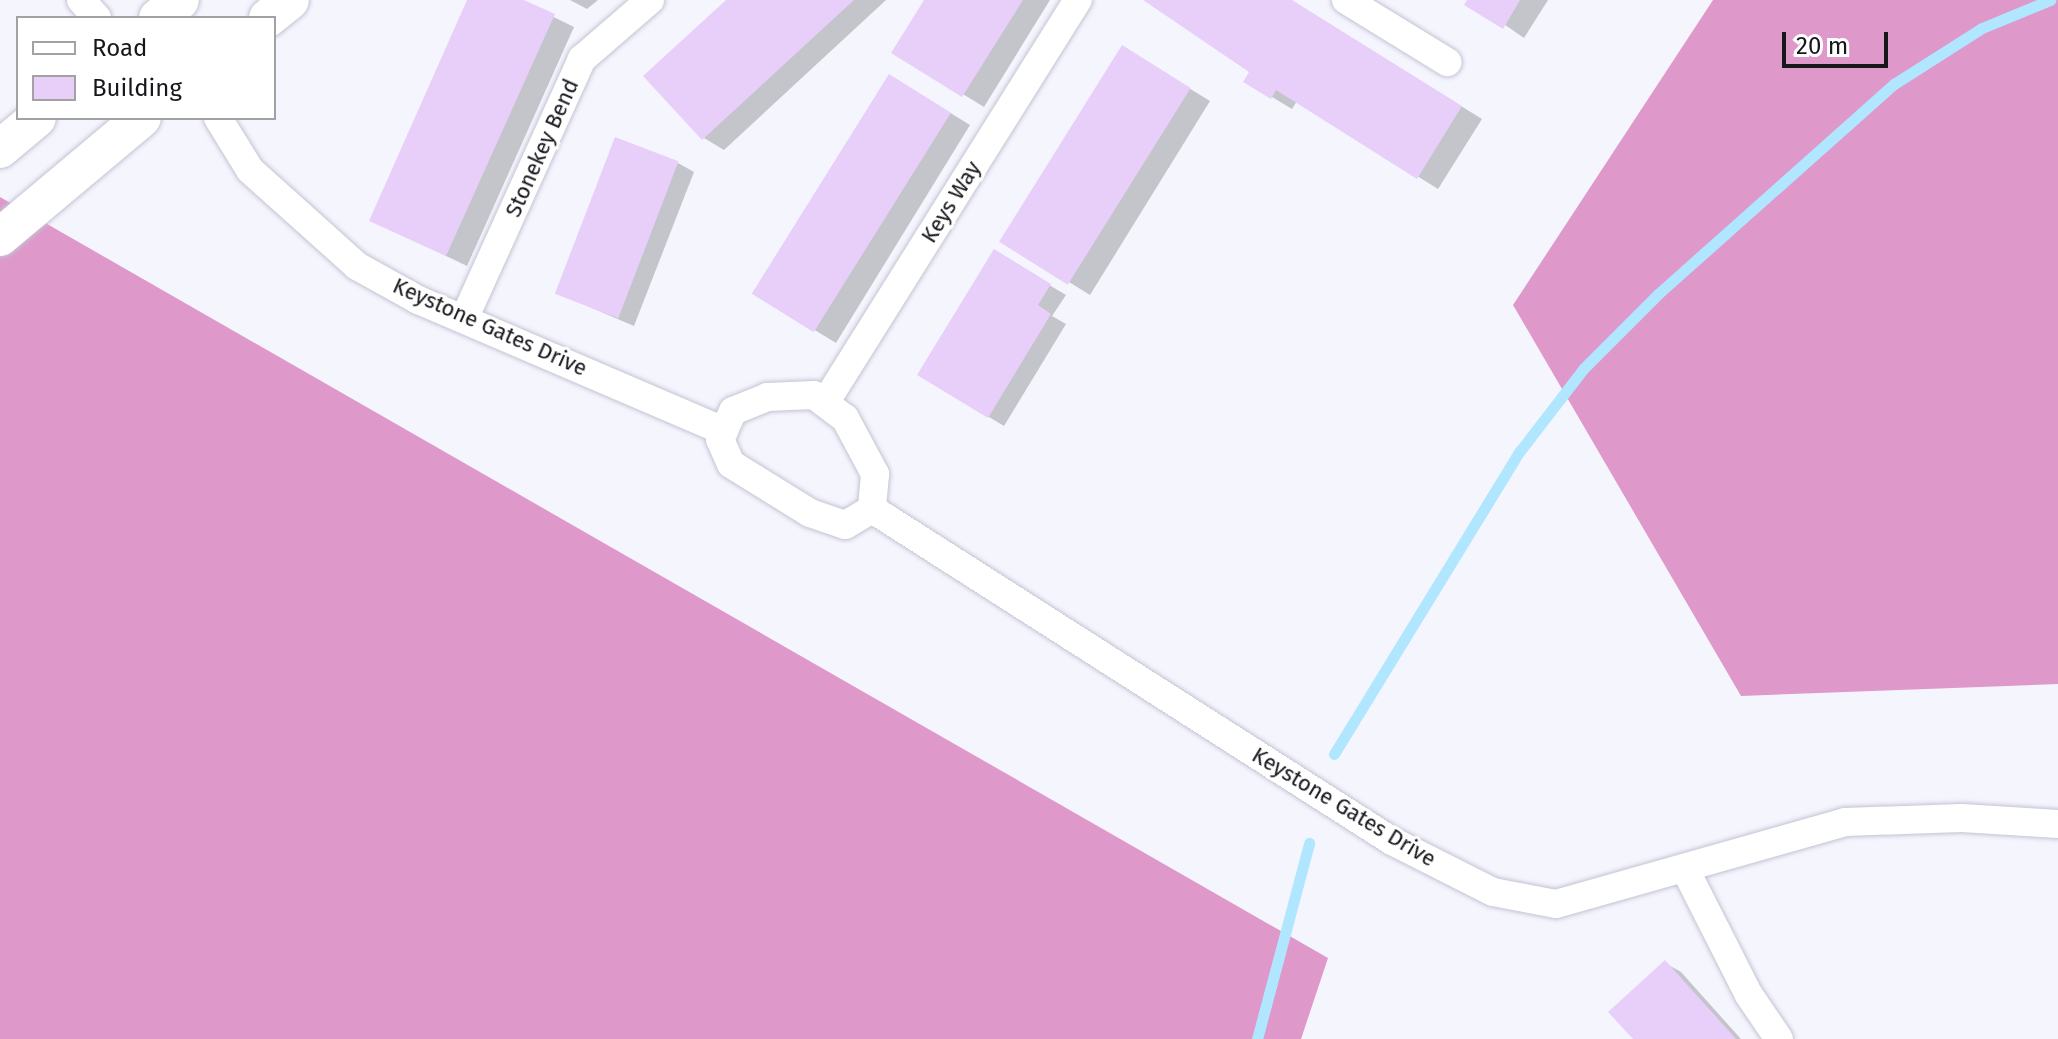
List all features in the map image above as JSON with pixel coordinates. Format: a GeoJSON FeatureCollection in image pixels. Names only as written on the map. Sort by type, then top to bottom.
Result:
{"type":"FeatureCollection","features":[{"type":"Feature","properties":{"kind":"main road"},"geometry":{"type":"LineString","coordinates":[[160,16],[180,0]]}},
{"type":"Feature","properties":{"kind":"main road"},"geometry":{"type":"LineString","coordinates":[[270,16],[290,0]]}},
{"type":"Feature","properties":{"kind":"main road"},"geometry":{"type":"LineString","coordinates":[[0,149],[35,120]]}},
{"type":"Feature","properties":{"kind":"main road"},"geometry":{"type":"LineString","coordinates":[[0,237],[140,120]]}},
{"type":"Feature","properties":{"kind":"street"},"geometry":{"type":"LineString","coordinates":[[81,0],[95,16]]}},
{"type":"Feature","properties":{"kind":"street","name":"Stonekey Bend"},"geometry":{"type":"LineString","coordinates":[[464,319],[582,59],[650,0]]}},
{"type":"Feature","properties":{"kind":"street","name":"Keys Way"},"geometry":{"type":"LineString","coordinates":[[825,403],[1078,0]]}},
{"type":"Feature","properties":{"kind":"street"},"geometry":{"type":"LineString","coordinates":[[1346,0],[1447,62]]}},
{"type":"Feature","properties":{"kind":"street","name":"Keystone Gates Drive"},"geometry":{"type":"LineString","coordinates":[[219,120],[250,170],[357,266],[464,319],[724,431]]}},
{"type":"Feature","properties":{"kind":"street"},"geometry":{"type":"LineString","coordinates":[[814,395],[825,403],[845,418],[875,474],[872,509],[845,525],[810,513],[731,464],[720,439],[733,411],[767,397],[814,395]]}},
{"type":"Feature","properties":{"kind":"street","name":"Keystone Gates Drive"},"geometry":{"type":"LineString","coordinates":[[872,509],[1392,841],[1493,892],[1556,904],[1845,822],[1962,818],[2058,824]]}},
{"type":"Feature","properties":{"kind":"street"},"geometry":{"type":"LineString","coordinates":[[1685,869],[1749,995],[1779,1039]]}},
{"type":"Feature","properties":{"kind":"shaded area"},"geometry":{"type":"Polygon","coordinates":[[[1713,0],[2058,0],[2058,684],[1741,696],[1513,305],[1713,0]]]}},
{"type":"Feature","properties":{"kind":"shaded area"},"geometry":{"type":"Polygon","coordinates":[[[0,197],[1328,958],[1301,1039],[0,1039],[0,197]]]}},
{"type":"Feature","properties":{"kind":"building"},"geometry":{"type":"Polygon","coordinates":[[[467,0],[524,0],[555,14],[446,256],[369,221],[467,0]]]}},
{"type":"Feature","properties":{"kind":"building"},"geometry":{"type":"Polygon","coordinates":[[[726,0],[854,0],[702,140],[643,76],[726,0]]]}},
{"type":"Feature","properties":{"kind":"building"},"geometry":{"type":"Polygon","coordinates":[[[924,0],[1023,0],[962,97],[891,53],[924,0]]]}},
{"type":"Feature","properties":{"kind":"building"},"geometry":{"type":"Polygon","coordinates":[[[1143,0],[1292,0],[1462,106],[1417,179],[1276,90],[1271,99],[1243,82],[1249,72],[1143,0]]]}},
{"type":"Feature","properties":{"kind":"building"},"geometry":{"type":"Polygon","coordinates":[[[1467,0],[1520,0],[1503,29],[1464,5],[1467,0]]]}},
{"type":"Feature","properties":{"kind":"building"},"geometry":{"type":"Polygon","coordinates":[[[1122,45],[1191,88],[1068,285],[999,242],[1122,45]]]}},
{"type":"Feature","properties":{"kind":"building"},"geometry":{"type":"Polygon","coordinates":[[[889,74],[951,113],[814,332],[752,294],[889,74]]]}},
{"type":"Feature","properties":{"kind":"building"},"geometry":{"type":"Polygon","coordinates":[[[615,137],[678,161],[618,318],[555,294],[615,137]]]}},
{"type":"Feature","properties":{"kind":"building"},"geometry":{"type":"Polygon","coordinates":[[[994,249],[1051,284],[1038,305],[1051,314],[988,418],[917,375],[994,249]]]}},
{"type":"Feature","properties":{"kind":"building"},"geometry":{"type":"Polygon","coordinates":[[[1665,960],[1736,1039],[1633,1039],[1608,1012],[1665,960]]]}},
{"type":"Feature","properties":{"kind":"waterway"},"geometry":{"type":"LineString","coordinates":[[1334,754],[1520,451],[1584,368],[1658,294],[1894,84],[1982,28],[2050,0]]}},
{"type":"Feature","properties":{"kind":"waterway"},"geometry":{"type":"LineString","coordinates":[[1257,1039],[1309,843]]}}]}
